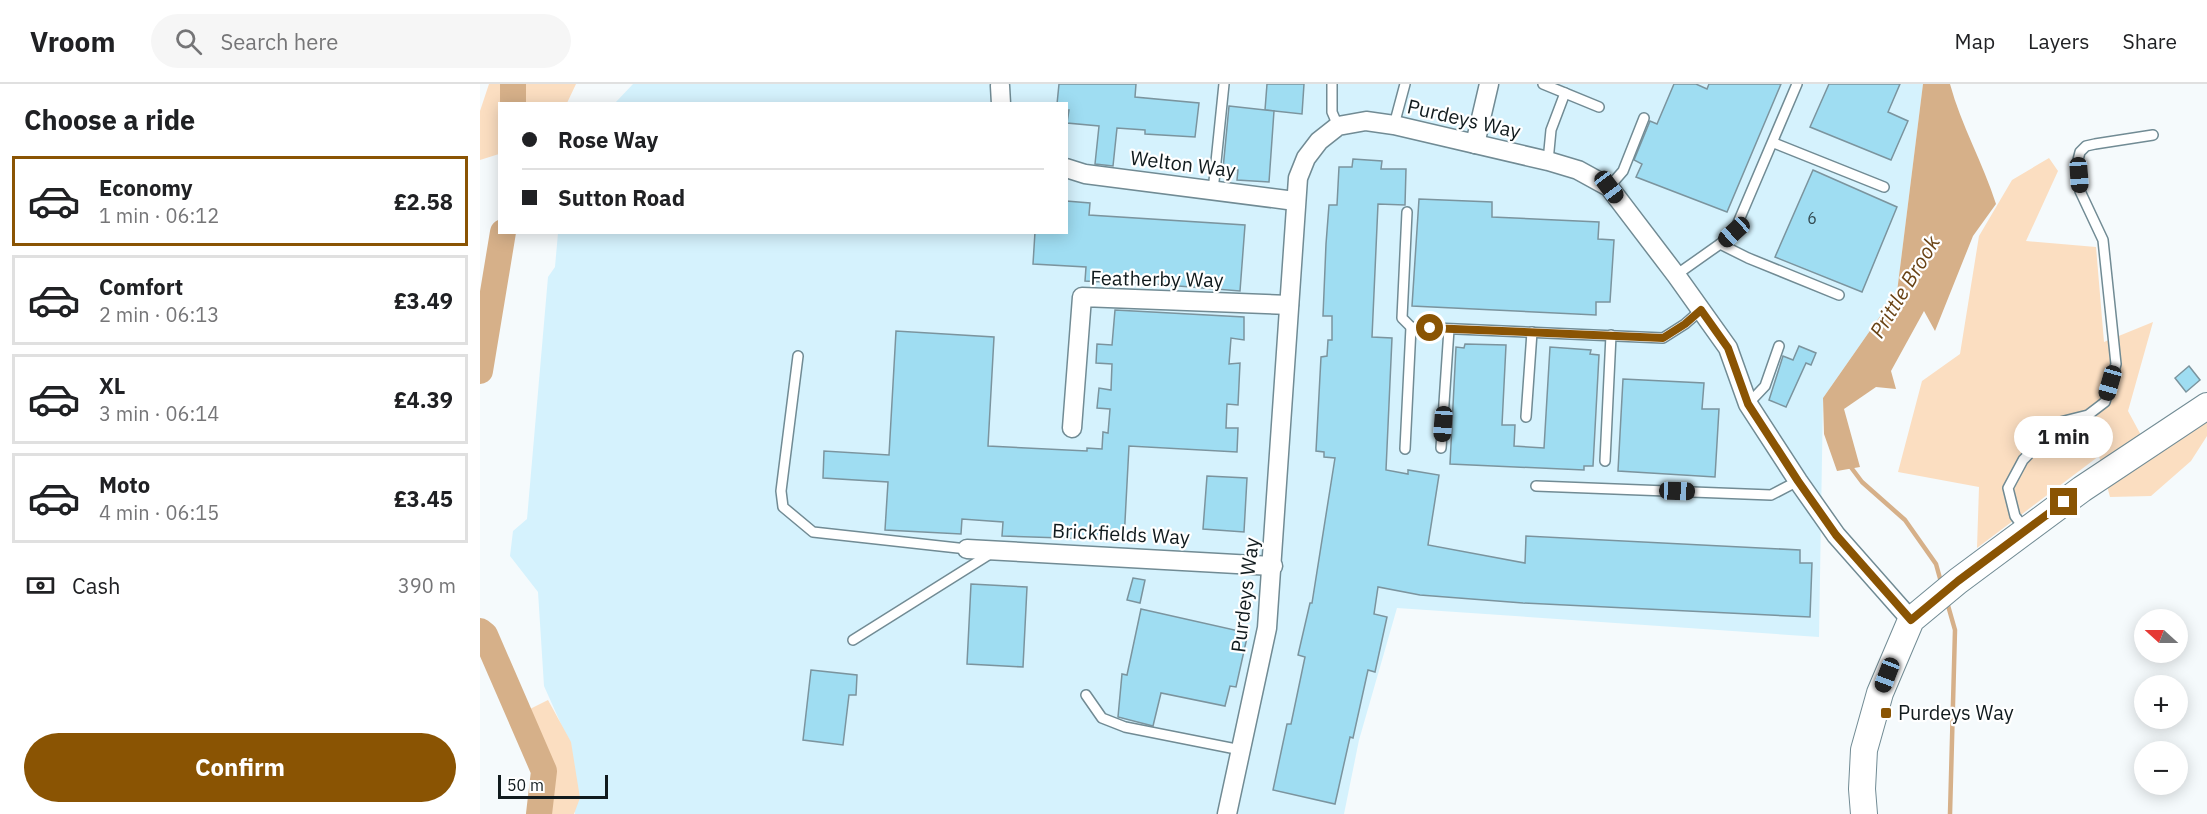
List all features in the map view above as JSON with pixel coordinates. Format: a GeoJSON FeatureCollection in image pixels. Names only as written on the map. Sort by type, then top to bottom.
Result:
{"type":"FeatureCollection","features":[{"type":"Feature","properties":{"kind":"street"},"geometry":{"type":"LineString","coordinates":[[1475,144],[1489,84]]}},
{"type":"Feature","properties":{"kind":"street","name":"Purdeys Way"},"geometry":{"type":"LineString","coordinates":[[1227,814],[1267,628],[1298,178],[1306,158],[1319,141],[1338,126],[1366,121],[1394,125],[1548,161],[1578,170],[1609,187],[1728,348],[1748,404],[1798,481],[1836,535],[1911,620]]}},
{"type":"Feature","properties":{"kind":"street","name":"Welton Way"},"geometry":{"type":"LineString","coordinates":[[1068,169],[1085,174],[1295,201]]}},
{"type":"Feature","properties":{"kind":"street","name":"Featherby Way"},"geometry":{"type":"LineString","coordinates":[[1072,428],[1082,297],[1289,305]]}},
{"type":"Feature","properties":{"kind":"street"},"geometry":{"type":"LineString","coordinates":[[1864,814],[1862,789],[1864,750],[1880,693],[1911,620],[1958,581],[2082,489],[2207,406]]}},
{"type":"Feature","properties":{"kind":"street","name":"Brickfields Way"},"geometry":{"type":"LineString","coordinates":[[967,549],[1273,566]]}},
{"type":"Feature","properties":{"kind":"lane"},"geometry":{"type":"LineString","coordinates":[[1213,191],[1224,84]]}},
{"type":"Feature","properties":{"kind":"lane"},"geometry":{"type":"LineString","coordinates":[[1332,84],[1332,112],[1338,126]]}},
{"type":"Feature","properties":{"kind":"lane"},"geometry":{"type":"LineString","coordinates":[[1394,125],[1405,84]]}},
{"type":"Feature","properties":{"kind":"lane"},"geometry":{"type":"LineString","coordinates":[[1543,84],[1599,106]]}},
{"type":"Feature","properties":{"kind":"lane"},"geometry":{"type":"LineString","coordinates":[[1676,275],[1734,232],[1797,84]]}},
{"type":"Feature","properties":{"kind":"lane"},"geometry":{"type":"LineString","coordinates":[[1548,161],[1551,130],[1565,93]]}},
{"type":"Feature","properties":{"kind":"lane"},"geometry":{"type":"LineString","coordinates":[[1609,187],[1623,171],[1644,118]]}},
{"type":"Feature","properties":{"kind":"lane"},"geometry":{"type":"LineString","coordinates":[[2026,530],[2015,516],[2008,488],[2023,460],[2060,422],[2088,415],[2105,402],[2116,364],[2103,240],[2080,191],[2078,160],[2080,152],[2086,146],[2153,135]]}},
{"type":"Feature","properties":{"kind":"lane"},"geometry":{"type":"LineString","coordinates":[[1774,142],[1884,187]]}},
{"type":"Feature","properties":{"kind":"lane"},"geometry":{"type":"LineString","coordinates":[[1407,212],[1401,303],[1402,318],[1411,327],[1663,338],[1701,310]]}},
{"type":"Feature","properties":{"kind":"lane"},"geometry":{"type":"LineString","coordinates":[[1720,244],[1748,258],[1839,295]]}},
{"type":"Feature","properties":{"kind":"lane"},"geometry":{"type":"LineString","coordinates":[[1406,449],[1411,327]]}},
{"type":"Feature","properties":{"kind":"lane"},"geometry":{"type":"LineString","coordinates":[[1441,448],[1449,328]]}},
{"type":"Feature","properties":{"kind":"lane"},"geometry":{"type":"LineString","coordinates":[[1526,417],[1532,332]]}},
{"type":"Feature","properties":{"kind":"lane"},"geometry":{"type":"LineString","coordinates":[[1605,461],[1611,335]]}},
{"type":"Feature","properties":{"kind":"lane"},"geometry":{"type":"LineString","coordinates":[[1748,404],[1765,386],[1779,346]]}},
{"type":"Feature","properties":{"kind":"lane"},"geometry":{"type":"LineString","coordinates":[[798,356],[781,491],[783,507],[813,532],[967,549]]}},
{"type":"Feature","properties":{"kind":"lane"},"geometry":{"type":"LineString","coordinates":[[1536,486],[1771,495],[1798,481]]}},
{"type":"Feature","properties":{"kind":"lane"},"geometry":{"type":"LineString","coordinates":[[853,640],[997,549]]}},
{"type":"Feature","properties":{"kind":"lane"},"geometry":{"type":"LineString","coordinates":[[1086,695],[1102,718],[1125,727],[1241,750]]}},
{"type":"Feature","properties":{"kind":"shaded area"},"geometry":{"type":"Polygon","coordinates":[[[489,84],[576,84],[567,102],[498,102],[498,154],[480,160],[480,111],[489,84]]]}},
{"type":"Feature","properties":{"kind":"shaded area"},"geometry":{"type":"Polygon","coordinates":[[[633,84],[1923,84],[1897,292],[1823,398],[1819,637],[1397,608],[1359,740],[1344,814],[575,814],[574,781],[565,733],[544,686],[538,592],[510,556],[513,531],[527,519],[548,277],[555,267],[558,234],[1068,234],[1068,102],[616,102],[633,84]]]}},
{"type":"Feature","properties":{"kind":"shaded area"},"geometry":{"type":"Polygon","coordinates":[[[2049,158],[2058,171],[2026,241],[2096,247],[2104,342],[2153,322],[2128,411],[2142,437],[2207,416],[2207,436],[2191,461],[2151,496],[2110,497],[2099,456],[1977,548],[1979,487],[1898,472],[1922,381],[1960,354],[1979,236],[2012,180],[2049,158]]]}},
{"type":"Feature","properties":{"kind":"shaded area"},"geometry":{"type":"Polygon","coordinates":[[[548,700],[571,742],[580,798],[574,814],[543,814],[547,782],[540,741],[528,710],[548,700]]]}},
{"type":"Feature","properties":{"kind":"water"},"geometry":{"type":"Polygon","coordinates":[[[1923,84],[1950,84],[1996,204],[1973,236],[1935,331],[1924,311],[1891,371],[1896,389],[1876,387],[1844,409],[1860,467],[1837,471],[1824,434],[1823,398],[1897,292],[1923,84]]]}},
{"type":"Feature","properties":{"kind":"building"},"geometry":{"type":"Polygon","coordinates":[[[1059,84],[1136,84],[1135,97],[1199,103],[1195,137],[1145,134],[1145,130],[1117,128],[1113,166],[1095,164],[1099,126],[1068,123],[1068,102],[1057,102],[1059,84]]]}},
{"type":"Feature","properties":{"kind":"building"},"geometry":{"type":"Polygon","coordinates":[[[1267,84],[1304,84],[1302,114],[1265,110],[1267,84]]]}},
{"type":"Feature","properties":{"kind":"building"},"geometry":{"type":"Polygon","coordinates":[[[1674,84],[1696,84],[1707,89],[1709,84],[1781,84],[1727,212],[1636,177],[1642,164],[1634,160],[1650,121],[1657,124],[1674,84]]]}},
{"type":"Feature","properties":{"kind":"building"},"geometry":{"type":"Polygon","coordinates":[[[1829,84],[1900,84],[1888,112],[1908,121],[1891,160],[1810,127],[1829,84]]]}},
{"type":"Feature","properties":{"kind":"building"},"geometry":{"type":"Polygon","coordinates":[[[1229,106],[1274,111],[1269,182],[1237,180],[1238,170],[1223,169],[1229,106]]]}},
{"type":"Feature","properties":{"kind":"building"},"geometry":{"type":"Polygon","coordinates":[[[1353,159],[1382,161],[1381,169],[1406,169],[1405,205],[1378,204],[1372,337],[1392,338],[1386,470],[1408,474],[1408,470],[1439,475],[1428,545],[1525,563],[1526,536],[1800,550],[1800,563],[1812,563],[1810,617],[1523,603],[1420,595],[1378,587],[1374,614],[1387,617],[1375,672],[1368,670],[1335,804],[1273,790],[1287,724],[1291,724],[1305,657],[1298,655],[1310,603],[1312,603],[1335,458],[1324,457],[1324,452],[1316,451],[1321,357],[1327,356],[1328,340],[1332,340],[1332,316],[1323,316],[1326,244],[1329,205],[1337,205],[1339,167],[1352,167],[1353,159]]]}},
{"type":"Feature","properties":{"kind":"building"},"geometry":{"type":"Polygon","coordinates":[[[1813,170],[1897,207],[1862,292],[1775,257],[1813,170]]]}},
{"type":"Feature","properties":{"kind":"building"},"geometry":{"type":"Polygon","coordinates":[[[1419,199],[1492,202],[1492,217],[1599,222],[1598,239],[1614,240],[1610,302],[1596,302],[1596,315],[1412,306],[1419,199]]]}},
{"type":"Feature","properties":{"kind":"building"},"geometry":{"type":"Polygon","coordinates":[[[1068,201],[1090,203],[1089,215],[1245,225],[1240,291],[1104,280],[1103,282],[1085,281],[1086,267],[1033,264],[1035,234],[1068,234],[1068,201]]]}},
{"type":"Feature","properties":{"kind":"building"},"geometry":{"type":"Polygon","coordinates":[[[1115,310],[1244,317],[1244,340],[1231,338],[1229,364],[1240,363],[1238,405],[1227,404],[1226,428],[1238,428],[1237,452],[1129,446],[1124,540],[1002,536],[1003,522],[962,519],[961,534],[885,530],[888,482],[823,478],[824,451],[889,455],[896,331],[994,337],[988,446],[1087,451],[1087,448],[1102,449],[1103,432],[1108,433],[1110,409],[1097,408],[1099,388],[1111,390],[1112,364],[1096,363],[1097,344],[1112,345],[1115,310]]]}},
{"type":"Feature","properties":{"kind":"building"},"geometry":{"type":"Polygon","coordinates":[[[1465,344],[1506,345],[1502,425],[1515,425],[1514,446],[1544,448],[1550,347],[1591,350],[1590,354],[1599,355],[1593,466],[1584,466],[1584,470],[1450,464],[1456,347],[1464,348],[1465,344]]]}},
{"type":"Feature","properties":{"kind":"building"},"geometry":{"type":"Polygon","coordinates":[[[1799,346],[1816,353],[1811,365],[1806,363],[1786,407],[1769,400],[1783,356],[1793,360],[1799,346]]]}},
{"type":"Feature","properties":{"kind":"building"},"geometry":{"type":"Polygon","coordinates":[[[2189,366],[2200,380],[2186,392],[2175,378],[2189,366]]]}},
{"type":"Feature","properties":{"kind":"building"},"geometry":{"type":"Polygon","coordinates":[[[1623,379],[1704,383],[1702,409],[1719,409],[1715,477],[1618,471],[1623,379]]]}},
{"type":"Feature","properties":{"kind":"building"},"geometry":{"type":"Polygon","coordinates":[[[1207,476],[1247,478],[1244,532],[1203,529],[1207,476]]]}},
{"type":"Feature","properties":{"kind":"building"},"geometry":{"type":"Polygon","coordinates":[[[1133,578],[1145,580],[1140,603],[1127,600],[1133,578]]]}},
{"type":"Feature","properties":{"kind":"building"},"geometry":{"type":"Polygon","coordinates":[[[971,584],[1027,587],[1023,667],[967,664],[971,584]]]}},
{"type":"Feature","properties":{"kind":"building"},"geometry":{"type":"Polygon","coordinates":[[[1141,609],[1248,633],[1236,687],[1230,686],[1225,706],[1161,693],[1153,726],[1118,717],[1122,674],[1127,675],[1141,609]]]}},
{"type":"Feature","properties":{"kind":"building"},"geometry":{"type":"Polygon","coordinates":[[[811,670],[857,675],[856,695],[849,695],[843,745],[803,740],[811,670]]]}},
{"type":"Feature","properties":{"kind":"waterway"},"geometry":{"type":"LineString","coordinates":[[513,84],[513,102]]}},
{"type":"Feature","properties":{"kind":"waterway"},"geometry":{"type":"LineString","coordinates":[[480,371],[503,234]]}},
{"type":"Feature","properties":{"kind":"waterway","name":"Prittle Brook"},"geometry":{"type":"LineString","coordinates":[[1850,466],[1862,482],[1905,520],[1936,564],[1941,582]]}},
{"type":"Feature","properties":{"kind":"waterway","name":"Prittle Brook"},"geometry":{"type":"LineString","coordinates":[[1947,602],[1955,630],[1950,814]]}},
{"type":"Feature","properties":{"kind":"waterway"},"geometry":{"type":"LineString","coordinates":[[480,631],[485,635],[544,771],[539,814]]}},
{"type":"Feature","properties":{"kind":"place","name":"Purdeys Way"},"geometry":{"type":"Point","coordinates":[1886,713]}},
{"type":"Feature","properties":{"kind":"route"},"geometry":{"type":"LineString","coordinates":[[1430,328],[1663,338],[1701,310],[1728,348],[1748,404],[1798,481],[1836,535],[1911,620],[1958,581],[2064,502]]}}]}
